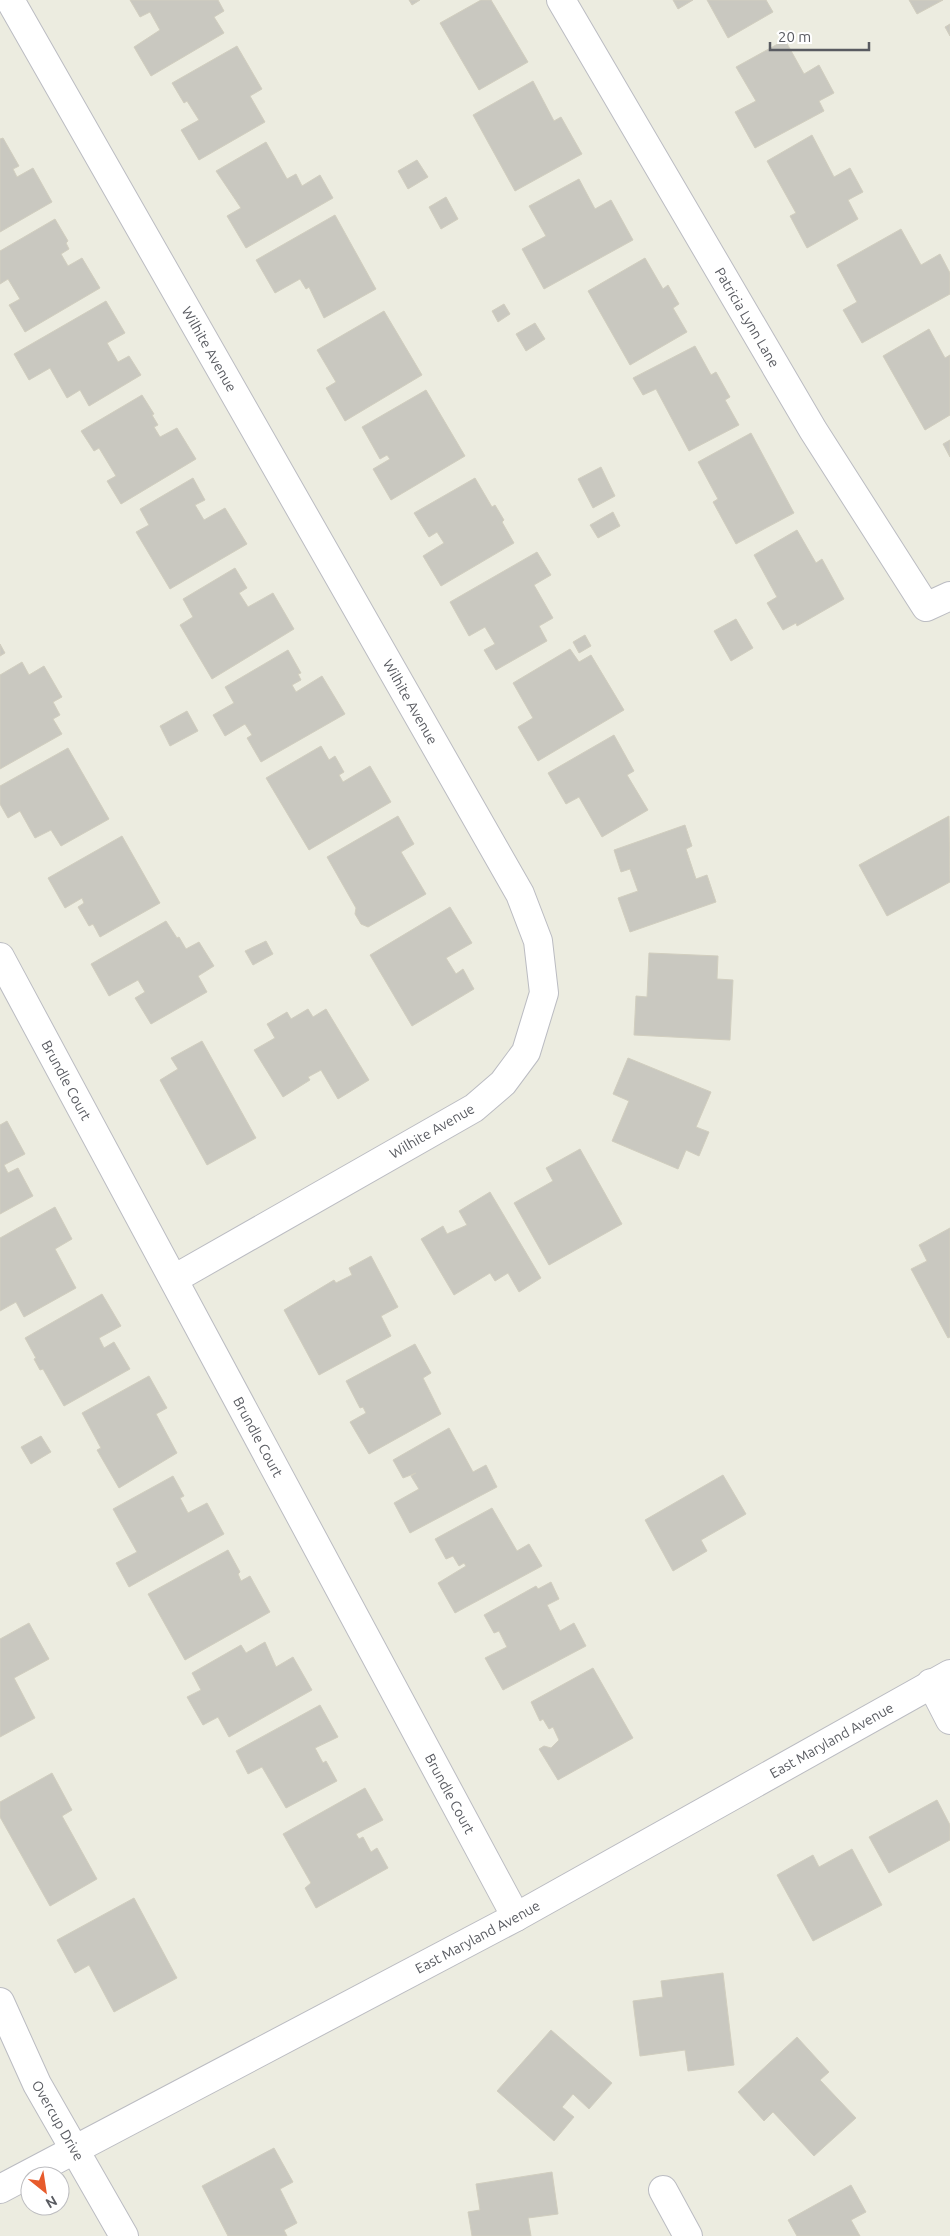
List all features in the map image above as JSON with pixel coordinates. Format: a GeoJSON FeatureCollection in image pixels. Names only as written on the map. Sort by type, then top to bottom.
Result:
{"type":"FeatureCollection","features":[{"type":"Feature","properties":{"kind":"street","name":"Wilhite Avenue"},"geometry":{"type":"LineString","coordinates":[[10,0],[520,894],[538,941],[544,993],[526,1052],[503,1083],[474,1108],[174,1279]]}},
{"type":"Feature","properties":{"kind":"street","name":"Patricia Lynn Lane"},"geometry":{"type":"LineString","coordinates":[[561,0],[813,430],[926,607],[950,596]]}},
{"type":"Feature","properties":{"kind":"street","name":"Brundle Court"},"geometry":{"type":"LineString","coordinates":[[0,957],[516,1917]]}},
{"type":"Feature","properties":{"kind":"street","name":"East Maryland Avenue"},"geometry":{"type":"LineString","coordinates":[[0,2189],[516,1917],[940,1678]]}},
{"type":"Feature","properties":{"kind":"street"},"geometry":{"type":"LineString","coordinates":[[940,1678],[950,1720]]}},
{"type":"Feature","properties":{"kind":"street","name":"Overcup Drive"},"geometry":{"type":"LineString","coordinates":[[0,2002],[37,2084],[76,2149],[124,2236]]}},
{"type":"Feature","properties":{"kind":"street"},"geometry":{"type":"LineString","coordinates":[[663,2190],[688,2236]]}},
{"type":"Feature","properties":{"kind":"building"},"geometry":{"type":"Polygon","coordinates":[[[130,0],[218,0],[224,11],[214,17],[224,33],[151,76],[134,47],[160,30],[150,12],[140,17],[130,0]]]}},
{"type":"Feature","properties":{"kind":"building"},"geometry":{"type":"Polygon","coordinates":[[[409,0],[420,0],[412,5],[409,0]]]}},
{"type":"Feature","properties":{"kind":"building"},"geometry":{"type":"Polygon","coordinates":[[[481,0],[491,0],[528,62],[479,90],[440,23],[481,0]]]}},
{"type":"Feature","properties":{"kind":"building"},"geometry":{"type":"Polygon","coordinates":[[[673,0],[693,0],[678,9],[673,0]]]}},
{"type":"Feature","properties":{"kind":"building"},"geometry":{"type":"Polygon","coordinates":[[[707,0],[766,0],[773,12],[728,38],[707,0]]]}},
{"type":"Feature","properties":{"kind":"building"},"geometry":{"type":"Polygon","coordinates":[[[909,0],[943,0],[917,14],[909,0]]]}},
{"type":"Feature","properties":{"kind":"building"},"geometry":{"type":"Polygon","coordinates":[[[950,24],[950,36],[945,27],[950,24]]]}},
{"type":"Feature","properties":{"kind":"building"},"geometry":{"type":"Polygon","coordinates":[[[785,40],[804,74],[819,65],[834,93],[819,101],[824,111],[755,148],[735,112],[756,101],[736,67],[785,40]]]}},
{"type":"Feature","properties":{"kind":"building"},"geometry":{"type":"Polygon","coordinates":[[[237,46],[262,89],[250,96],[265,122],[199,160],[181,130],[199,120],[187,101],[184,103],[172,83],[237,46]]]}},
{"type":"Feature","properties":{"kind":"building"},"geometry":{"type":"Polygon","coordinates":[[[533,81],[554,121],[561,117],[582,154],[515,191],[473,115],[533,81]]]}},
{"type":"Feature","properties":{"kind":"building"},"geometry":{"type":"Polygon","coordinates":[[[812,135],[834,177],[850,168],[863,192],[848,200],[858,219],[807,248],[790,216],[796,213],[767,161],[812,135]]]}},
{"type":"Feature","properties":{"kind":"building"},"geometry":{"type":"Polygon","coordinates":[[[3,138],[19,166],[13,169],[17,177],[33,168],[52,202],[0,232],[0,139],[3,138]]]}},
{"type":"Feature","properties":{"kind":"building"},"geometry":{"type":"Polygon","coordinates":[[[266,142],[287,179],[296,174],[302,186],[320,175],[333,198],[246,248],[227,216],[241,208],[216,171],[266,142]]]}},
{"type":"Feature","properties":{"kind":"building"},"geometry":{"type":"Polygon","coordinates":[[[417,160],[428,177],[408,189],[398,171],[417,160]]]}},
{"type":"Feature","properties":{"kind":"building"},"geometry":{"type":"Polygon","coordinates":[[[579,179],[595,209],[611,200],[633,240],[544,289],[522,249],[546,236],[529,206],[579,179]]]}},
{"type":"Feature","properties":{"kind":"building"},"geometry":{"type":"Polygon","coordinates":[[[446,197],[458,219],[441,229],[429,207],[446,197]]]}},
{"type":"Feature","properties":{"kind":"building"},"geometry":{"type":"Polygon","coordinates":[[[335,215],[376,289],[324,318],[309,287],[306,289],[300,279],[275,293],[256,260],[335,215]]]}},
{"type":"Feature","properties":{"kind":"building"},"geometry":{"type":"Polygon","coordinates":[[[55,219],[68,241],[66,243],[69,249],[61,254],[68,266],[82,258],[100,288],[25,332],[9,305],[20,299],[8,279],[0,284],[0,251],[55,219]]]}},
{"type":"Feature","properties":{"kind":"building"},"geometry":{"type":"Polygon","coordinates":[[[901,229],[921,265],[940,254],[950,273],[950,294],[862,343],[843,310],[857,302],[837,265],[901,229]]]}},
{"type":"Feature","properties":{"kind":"building"},"geometry":{"type":"Polygon","coordinates":[[[645,258],[663,289],[668,285],[679,304],[673,308],[687,332],[630,365],[588,291],[645,258]]]}},
{"type":"Feature","properties":{"kind":"building"},"geometry":{"type":"Polygon","coordinates":[[[106,301],[125,333],[107,343],[118,362],[129,356],[141,375],[89,406],[80,390],[67,398],[50,368],[29,380],[14,354],[106,301]]]}},
{"type":"Feature","properties":{"kind":"building"},"geometry":{"type":"Polygon","coordinates":[[[504,304],[510,314],[498,322],[492,311],[504,304]]]}},
{"type":"Feature","properties":{"kind":"building"},"geometry":{"type":"Polygon","coordinates":[[[384,311],[422,375],[345,421],[326,388],[336,382],[317,350],[384,311]]]}},
{"type":"Feature","properties":{"kind":"building"},"geometry":{"type":"Polygon","coordinates":[[[535,323],[545,339],[526,351],[516,334],[535,323]]]}},
{"type":"Feature","properties":{"kind":"building"},"geometry":{"type":"Polygon","coordinates":[[[929,329],[945,358],[950,355],[950,415],[925,430],[883,356],[929,329]]]}},
{"type":"Feature","properties":{"kind":"building"},"geometry":{"type":"Polygon","coordinates":[[[695,346],[711,375],[716,372],[730,397],[725,400],[739,425],[689,451],[656,389],[643,395],[633,378],[695,346]]]}},
{"type":"Feature","properties":{"kind":"building"},"geometry":{"type":"Polygon","coordinates":[[[426,390],[465,456],[391,500],[373,469],[390,459],[387,455],[380,459],[362,427],[426,390]]]}},
{"type":"Feature","properties":{"kind":"building"},"geometry":{"type":"Polygon","coordinates":[[[142,395],[154,414],[152,415],[158,425],[154,427],[160,437],[177,428],[196,459],[121,504],[107,481],[116,476],[99,448],[94,451],[81,431],[142,395]]]}},
{"type":"Feature","properties":{"kind":"building"},"geometry":{"type":"Polygon","coordinates":[[[751,433],[794,513],[736,544],[713,502],[718,499],[698,462],[751,433]]]}},
{"type":"Feature","properties":{"kind":"building"},"geometry":{"type":"Polygon","coordinates":[[[950,440],[950,457],[943,444],[950,440]]]}},
{"type":"Feature","properties":{"kind":"building"},"geometry":{"type":"Polygon","coordinates":[[[601,467],[615,496],[593,508],[578,479],[601,467]]]}},
{"type":"Feature","properties":{"kind":"building"},"geometry":{"type":"Polygon","coordinates":[[[193,478],[205,500],[195,505],[204,520],[225,508],[247,544],[170,589],[136,532],[149,525],[140,509],[193,478]]]}},
{"type":"Feature","properties":{"kind":"building"},"geometry":{"type":"Polygon","coordinates":[[[475,478],[492,507],[495,505],[504,520],[502,522],[514,543],[441,586],[423,556],[444,543],[437,532],[429,537],[414,513],[475,478]]]}},
{"type":"Feature","properties":{"kind":"building"},"geometry":{"type":"Polygon","coordinates":[[[613,512],[620,526],[598,538],[590,525],[613,512]]]}},
{"type":"Feature","properties":{"kind":"building"},"geometry":{"type":"Polygon","coordinates":[[[797,530],[816,563],[822,559],[844,599],[797,626],[796,623],[783,630],[767,603],[777,597],[754,555],[797,530]]]}},
{"type":"Feature","properties":{"kind":"building"},"geometry":{"type":"Polygon","coordinates":[[[537,552],[551,575],[534,585],[553,618],[539,626],[547,641],[496,670],[484,650],[495,644],[485,627],[469,636],[450,602],[537,552]]]}},
{"type":"Feature","properties":{"kind":"building"},"geometry":{"type":"Polygon","coordinates":[[[235,568],[247,588],[239,593],[248,607],[273,593],[294,629],[212,679],[180,625],[193,617],[183,599],[235,568]]]}},
{"type":"Feature","properties":{"kind":"building"},"geometry":{"type":"Polygon","coordinates":[[[736,619],[753,648],[731,661],[714,631],[736,619]]]}},
{"type":"Feature","properties":{"kind":"building"},"geometry":{"type":"Polygon","coordinates":[[[585,635],[591,646],[579,653],[573,642],[585,635]]]}},
{"type":"Feature","properties":{"kind":"building"},"geometry":{"type":"Polygon","coordinates":[[[0,644],[5,653],[0,656],[0,644]]]}},
{"type":"Feature","properties":{"kind":"building"},"geometry":{"type":"Polygon","coordinates":[[[570,649],[579,662],[591,655],[624,710],[538,761],[518,727],[533,718],[513,683],[570,649]]]}},
{"type":"Feature","properties":{"kind":"building"},"geometry":{"type":"Polygon","coordinates":[[[288,650],[301,673],[298,674],[301,680],[292,685],[296,692],[322,676],[345,714],[261,762],[247,738],[252,735],[245,724],[225,736],[213,715],[234,703],[225,687],[288,650]]]}},
{"type":"Feature","properties":{"kind":"building"},"geometry":{"type":"Polygon","coordinates":[[[22,662],[29,675],[44,666],[62,697],[53,702],[60,715],[53,719],[62,734],[0,769],[0,675],[22,662]]]}},
{"type":"Feature","properties":{"kind":"building"},"geometry":{"type":"Polygon","coordinates":[[[187,711],[198,731],[170,746],[160,726],[187,711]]]}},
{"type":"Feature","properties":{"kind":"building"},"geometry":{"type":"Polygon","coordinates":[[[614,735],[634,771],[627,775],[648,810],[602,837],[579,797],[566,804],[548,773],[614,735]]]}},
{"type":"Feature","properties":{"kind":"building"},"geometry":{"type":"Polygon","coordinates":[[[321,746],[329,760],[335,756],[344,772],[339,775],[343,782],[370,766],[391,802],[309,850],[266,778],[321,746]]]}},
{"type":"Feature","properties":{"kind":"building"},"geometry":{"type":"Polygon","coordinates":[[[68,748],[109,819],[61,846],[51,830],[35,838],[20,811],[8,818],[0,804],[0,786],[68,748]]]}},
{"type":"Feature","properties":{"kind":"building"},"geometry":{"type":"Polygon","coordinates":[[[398,816],[414,844],[401,852],[426,894],[368,927],[361,924],[355,914],[356,908],[327,857],[398,816]]]}},
{"type":"Feature","properties":{"kind":"building"},"geometry":{"type":"Polygon","coordinates":[[[949,816],[950,882],[887,916],[859,865],[949,816]]]}},
{"type":"Feature","properties":{"kind":"building"},"geometry":{"type":"Polygon","coordinates":[[[685,825],[692,846],[686,849],[696,879],[707,875],[716,902],[630,932],[618,898],[638,891],[630,869],[621,872],[614,850],[685,825]]]}},
{"type":"Feature","properties":{"kind":"building"},"geometry":{"type":"Polygon","coordinates":[[[122,836],[160,903],[100,937],[93,924],[89,926],[78,907],[84,903],[82,898],[65,908],[48,878],[122,836]]]}},
{"type":"Feature","properties":{"kind":"building"},"geometry":{"type":"Polygon","coordinates":[[[450,907],[472,943],[446,958],[456,974],[463,969],[474,989],[412,1026],[370,955],[450,907]]]}},
{"type":"Feature","properties":{"kind":"building"},"geometry":{"type":"Polygon","coordinates":[[[166,921],[186,949],[199,942],[214,966],[198,976],[207,992],[151,1024],[135,998],[145,992],[138,980],[109,996],[91,964],[166,921]]]}},
{"type":"Feature","properties":{"kind":"building"},"geometry":{"type":"Polygon","coordinates":[[[266,941],[273,954],[253,965],[245,951],[266,941]]]}},
{"type":"Feature","properties":{"kind":"building"},"geometry":{"type":"Polygon","coordinates":[[[649,953],[718,956],[717,979],[733,980],[730,1040],[634,1035],[636,996],[647,997],[649,953]]]}},
{"type":"Feature","properties":{"kind":"building"},"geometry":{"type":"Polygon","coordinates":[[[308,1009],[313,1017],[326,1009],[369,1080],[338,1099],[321,1070],[308,1077],[310,1080],[283,1097],[254,1050],[275,1038],[267,1024],[287,1012],[291,1019],[308,1009]]]}},
{"type":"Feature","properties":{"kind":"building"},"geometry":{"type":"Polygon","coordinates":[[[202,1041],[256,1138],[207,1165],[160,1080],[178,1069],[171,1058],[202,1041]]]}},
{"type":"Feature","properties":{"kind":"building"},"geometry":{"type":"Polygon","coordinates":[[[628,1058],[711,1092],[696,1127],[709,1132],[699,1156],[686,1150],[678,1169],[612,1141],[629,1101],[613,1094],[628,1058]]]}},
{"type":"Feature","properties":{"kind":"building"},"geometry":{"type":"Polygon","coordinates":[[[7,1121],[25,1154],[4,1165],[8,1173],[18,1168],[33,1196],[0,1214],[0,1125],[7,1121]]]}},
{"type":"Feature","properties":{"kind":"building"},"geometry":{"type":"Polygon","coordinates":[[[580,1149],[622,1224],[549,1265],[514,1203],[553,1181],[546,1168],[580,1149]]]}},
{"type":"Feature","properties":{"kind":"building"},"geometry":{"type":"Polygon","coordinates":[[[490,1192],[541,1278],[519,1292],[508,1273],[495,1281],[490,1273],[454,1295],[421,1239],[443,1226],[447,1234],[467,1225],[459,1211],[490,1192]]]}},
{"type":"Feature","properties":{"kind":"building"},"geometry":{"type":"Polygon","coordinates":[[[55,1207],[72,1239],[55,1249],[76,1288],[24,1317],[16,1302],[0,1311],[0,1238],[55,1207]]]}},
{"type":"Feature","properties":{"kind":"building"},"geometry":{"type":"Polygon","coordinates":[[[950,1228],[950,1337],[948,1338],[911,1269],[927,1261],[919,1245],[950,1228]]]}},
{"type":"Feature","properties":{"kind":"building"},"geometry":{"type":"Polygon","coordinates":[[[371,1256],[398,1307],[381,1316],[391,1336],[319,1375],[284,1310],[334,1280],[336,1283],[352,1275],[349,1268],[371,1256]]]}},
{"type":"Feature","properties":{"kind":"building"},"geometry":{"type":"Polygon","coordinates":[[[102,1294],[121,1326],[99,1338],[104,1348],[114,1342],[130,1369],[64,1406],[43,1369],[40,1370],[25,1338],[102,1294]]]}},
{"type":"Feature","properties":{"kind":"building"},"geometry":{"type":"Polygon","coordinates":[[[415,1344],[431,1373],[423,1378],[441,1414],[369,1454],[350,1422],[366,1413],[363,1407],[360,1408],[346,1381],[415,1344]]]}},
{"type":"Feature","properties":{"kind":"building"},"geometry":{"type":"Polygon","coordinates":[[[149,1376],[167,1408],[156,1414],[177,1453],[119,1488],[97,1450],[101,1448],[82,1413],[149,1376]]]}},
{"type":"Feature","properties":{"kind":"building"},"geometry":{"type":"Polygon","coordinates":[[[449,1428],[473,1472],[486,1465],[497,1487],[410,1533],[394,1503],[419,1489],[411,1476],[416,1473],[403,1478],[393,1460],[449,1428]]]}},
{"type":"Feature","properties":{"kind":"building"},"geometry":{"type":"Polygon","coordinates":[[[41,1436],[51,1452],[31,1464],[21,1447],[41,1436]]]}},
{"type":"Feature","properties":{"kind":"building"},"geometry":{"type":"Polygon","coordinates":[[[723,1475],[746,1514],[701,1540],[707,1551],[673,1571],[645,1520],[723,1475]]]}},
{"type":"Feature","properties":{"kind":"building"},"geometry":{"type":"Polygon","coordinates":[[[173,1476],[184,1496],[180,1498],[188,1513],[207,1503],[224,1534],[129,1587],[116,1563],[137,1552],[113,1509],[173,1476]]]}},
{"type":"Feature","properties":{"kind":"building"},"geometry":{"type":"Polygon","coordinates":[[[492,1508],[517,1551],[529,1544],[542,1566],[455,1613],[438,1583],[466,1566],[464,1563],[459,1566],[453,1556],[446,1559],[435,1539],[492,1508]]]}},
{"type":"Feature","properties":{"kind":"building"},"geometry":{"type":"Polygon","coordinates":[[[228,1550],[240,1572],[238,1574],[241,1581],[250,1576],[270,1612],[185,1660],[148,1594],[228,1550]]]}},
{"type":"Feature","properties":{"kind":"building"},"geometry":{"type":"Polygon","coordinates":[[[551,1582],[559,1599],[547,1605],[560,1631],[574,1623],[586,1646],[503,1690],[485,1658],[507,1647],[499,1631],[494,1633],[484,1615],[536,1586],[538,1589],[551,1582]]]}},
{"type":"Feature","properties":{"kind":"building"},"geometry":{"type":"Polygon","coordinates":[[[29,1623],[49,1659],[14,1678],[35,1718],[0,1737],[0,1639],[29,1623]]]}},
{"type":"Feature","properties":{"kind":"building"},"geometry":{"type":"Polygon","coordinates":[[[265,1642],[276,1667],[293,1657],[312,1690],[229,1737],[218,1717],[203,1725],[187,1697],[201,1690],[192,1673],[241,1645],[246,1653],[265,1642]]]}},
{"type":"Feature","properties":{"kind":"building"},"geometry":{"type":"Polygon","coordinates":[[[593,1668],[633,1738],[558,1780],[539,1749],[544,1746],[551,1748],[559,1740],[553,1727],[549,1729],[543,1719],[540,1721],[531,1702],[593,1668]]]}},
{"type":"Feature","properties":{"kind":"building"},"geometry":{"type":"Polygon","coordinates":[[[320,1705],[338,1737],[315,1748],[323,1763],[326,1761],[337,1781],[286,1808],[262,1767],[248,1774],[236,1751],[320,1705]]]}},
{"type":"Feature","properties":{"kind":"building"},"geometry":{"type":"Polygon","coordinates":[[[52,1773],[72,1810],[62,1816],[97,1879],[50,1906],[0,1817],[0,1802],[52,1773]]]}},
{"type":"Feature","properties":{"kind":"building"},"geometry":{"type":"Polygon","coordinates":[[[365,1788],[383,1820],[356,1834],[359,1839],[363,1837],[371,1852],[377,1848],[388,1868],[316,1908],[305,1888],[311,1883],[283,1834],[365,1788]]]}},
{"type":"Feature","properties":{"kind":"building"},"geometry":{"type":"Polygon","coordinates":[[[937,1800],[950,1825],[950,1840],[889,1873],[869,1837],[937,1800]]]}},
{"type":"Feature","properties":{"kind":"building"},"geometry":{"type":"Polygon","coordinates":[[[852,1849],[882,1905],[813,1941],[777,1875],[813,1855],[819,1867],[852,1849]]]}},
{"type":"Feature","properties":{"kind":"building"},"geometry":{"type":"Polygon","coordinates":[[[134,1898],[177,1978],[114,2012],[89,1965],[75,1973],[57,1940],[134,1898]]]}},
{"type":"Feature","properties":{"kind":"building"},"geometry":{"type":"Polygon","coordinates":[[[723,1973],[734,2065],[688,2071],[685,2050],[640,2056],[633,2001],[663,1997],[661,1981],[723,1973]]]}},
{"type":"Feature","properties":{"kind":"building"},"geometry":{"type":"Polygon","coordinates":[[[551,2030],[612,2083],[589,2109],[573,2094],[562,2107],[574,2117],[554,2141],[497,2091],[551,2030]]]}},
{"type":"Feature","properties":{"kind":"building"},"geometry":{"type":"Polygon","coordinates":[[[797,2037],[829,2072],[820,2080],[856,2118],[814,2156],[773,2112],[764,2121],[738,2092],[797,2037]]]}},
{"type":"Feature","properties":{"kind":"building"},"geometry":{"type":"Polygon","coordinates":[[[274,2148],[293,2182],[280,2189],[297,2223],[284,2230],[287,2236],[228,2236],[202,2186],[274,2148]]]}},
{"type":"Feature","properties":{"kind":"building"},"geometry":{"type":"Polygon","coordinates":[[[552,2172],[558,2214],[528,2218],[531,2236],[472,2236],[468,2212],[480,2210],[476,2184],[552,2172]]]}},
{"type":"Feature","properties":{"kind":"building"},"geometry":{"type":"Polygon","coordinates":[[[851,2185],[866,2212],[851,2220],[860,2236],[797,2236],[788,2220],[851,2185]]]}}]}
